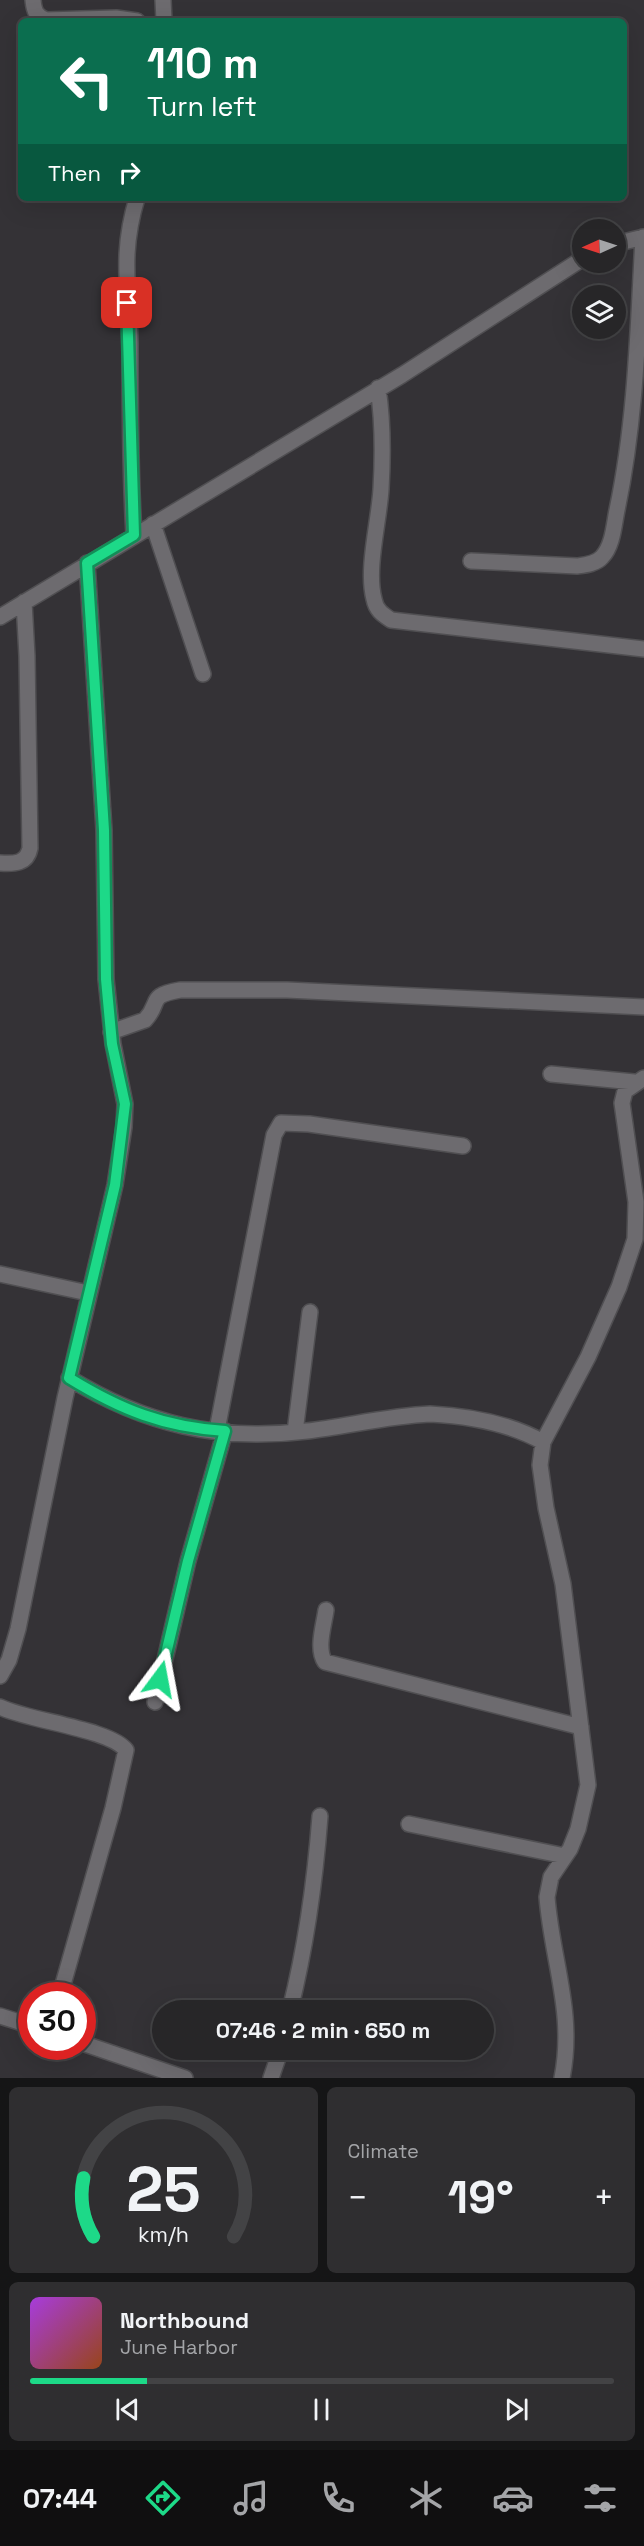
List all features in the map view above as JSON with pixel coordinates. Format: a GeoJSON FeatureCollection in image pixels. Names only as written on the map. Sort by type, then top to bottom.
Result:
{"type":"FeatureCollection","features":[{"type":"Feature","properties":{"kind":"street"},"geometry":{"type":"LineString","coordinates":[[33,0],[38,17],[41,18]]}},
{"type":"Feature","properties":{"kind":"street"},"geometry":{"type":"LineString","coordinates":[[163,0],[164,18]]}},
{"type":"Feature","properties":{"kind":"street"},"geometry":{"type":"LineString","coordinates":[[134,535],[128,398],[130,341],[125,266],[131,217],[136,201]]}},
{"type":"Feature","properties":{"kind":"street"},"geometry":{"type":"LineString","coordinates":[[471,561],[577,566],[589,564],[601,558],[608,547],[623,480],[629,433],[635,378],[643,237],[626,241]]}},
{"type":"Feature","properties":{"kind":"street"},"geometry":{"type":"LineString","coordinates":[[0,617],[378,388],[572,265]]}},
{"type":"Feature","properties":{"kind":"street"},"geometry":{"type":"LineString","coordinates":[[378,388],[382,416],[381,489],[372,583],[374,600],[380,612],[391,620],[644,649]]}},
{"type":"Feature","properties":{"kind":"street"},"geometry":{"type":"LineString","coordinates":[[153,524],[203,674]]}},
{"type":"Feature","properties":{"kind":"street"},"geometry":{"type":"LineString","coordinates":[[0,1676],[9,1660],[18,1629],[69,1378],[115,1185],[124,1127],[125,1104],[111,1032],[106,979],[104,830],[87,563]]}},
{"type":"Feature","properties":{"kind":"street"},"geometry":{"type":"LineString","coordinates":[[0,863],[22,862],[29,855],[30,848],[24,602]]}},
{"type":"Feature","properties":{"kind":"street"},"geometry":{"type":"LineString","coordinates":[[111,1032],[145,1020],[155,999],[167,992],[180,990],[287,990],[644,1007]]}},
{"type":"Feature","properties":{"kind":"street"},"geometry":{"type":"LineString","coordinates":[[551,1074],[639,1080]]}},
{"type":"Feature","properties":{"kind":"street"},"geometry":{"type":"LineString","coordinates":[[562,2078],[567,2055],[567,2021],[547,1897],[551,1877],[565,1856],[578,1829],[588,1785],[562,1584],[542,1486],[540,1465],[545,1438],[571,1391],[619,1287],[635,1239],[636,1202],[622,1103],[625,1091],[639,1080]]}},
{"type":"Feature","properties":{"kind":"street"},"geometry":{"type":"LineString","coordinates":[[155,1702],[221,1430],[274,1135],[281,1123],[309,1124],[463,1146]]}},
{"type":"Feature","properties":{"kind":"street"},"geometry":{"type":"LineString","coordinates":[[0,1274],[88,1293]]}},
{"type":"Feature","properties":{"kind":"street"},"geometry":{"type":"LineString","coordinates":[[295,1432],[310,1312]]}},
{"type":"Feature","properties":{"kind":"street"},"geometry":{"type":"LineString","coordinates":[[69,1378],[104,1400],[164,1423],[221,1430],[295,1432],[407,1415],[438,1414],[455,1415],[545,1438]]}},
{"type":"Feature","properties":{"kind":"street"},"geometry":{"type":"LineString","coordinates":[[326,1610],[321,1647],[322,1657],[326,1662],[581,1727]]}},
{"type":"Feature","properties":{"kind":"street"},"geometry":{"type":"LineString","coordinates":[[0,1707],[41,1721],[96,1734],[121,1744],[126,1750],[118,1787],[64,1982]]}},
{"type":"Feature","properties":{"kind":"street"},"geometry":{"type":"LineString","coordinates":[[292,2000],[312,1901],[320,1816]]}},
{"type":"Feature","properties":{"kind":"street"},"geometry":{"type":"LineString","coordinates":[[409,1824],[565,1856]]}},
{"type":"Feature","properties":{"kind":"street"},"geometry":{"type":"LineString","coordinates":[[0,2016],[18,2022]]}},
{"type":"Feature","properties":{"kind":"street"},"geometry":{"type":"LineString","coordinates":[[96,2048],[164,2075],[185,2078]]}},
{"type":"Feature","properties":{"kind":"street"},"geometry":{"type":"LineString","coordinates":[[271,2078],[277,2060]]}},
{"type":"Feature","properties":{"kind":"route"},"geometry":{"type":"LineString","coordinates":[[127,303],[130,341],[128,398],[134,535],[87,563],[104,830],[106,979],[112,1044],[118,1063],[125,1104],[124,1127],[115,1185],[69,1378],[104,1400],[128,1411],[164,1423],[225,1431],[188,1561],[160,1679]]}}]}
